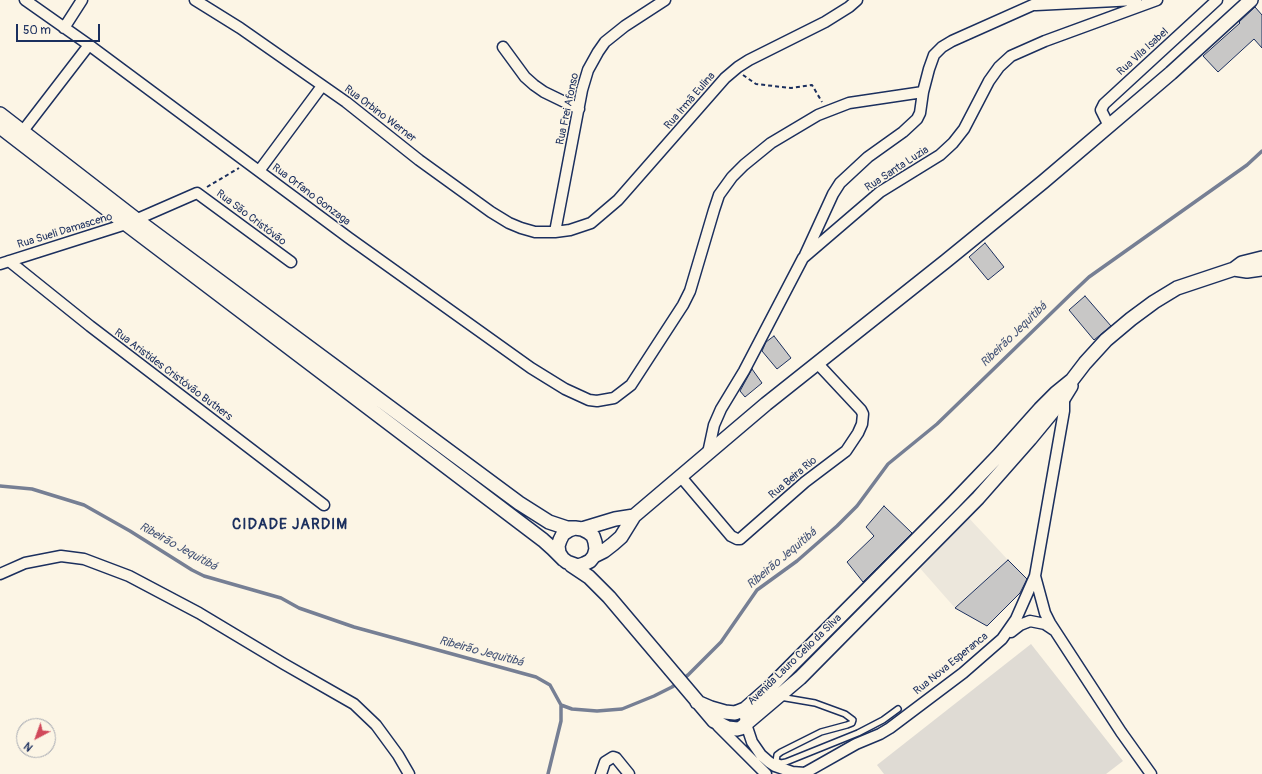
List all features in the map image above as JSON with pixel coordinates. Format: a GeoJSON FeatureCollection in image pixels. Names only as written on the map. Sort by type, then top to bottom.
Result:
{"type":"FeatureCollection","features":[{"type":"Feature","properties":{"kind":"street","name":"Rua Orfano Gonzaga"},"geometry":{"type":"LineString","coordinates":[[25,0],[89,45],[349,238],[531,368],[565,389],[588,400],[597,401],[614,398],[631,384],[679,312],[690,291],[719,195],[732,177],[771,142],[818,115],[828,111]]}},
{"type":"Feature","properties":{"kind":"street"},"geometry":{"type":"LineString","coordinates":[[64,28],[82,0]]}},
{"type":"Feature","properties":{"kind":"street","name":"Rua Orbino Werner"},"geometry":{"type":"LineString","coordinates":[[195,0],[240,28],[322,86],[509,223],[535,232],[555,232]]}},
{"type":"Feature","properties":{"kind":"street","name":"Rua Frei Afonso"},"geometry":{"type":"LineString","coordinates":[[555,232],[582,90],[588,70],[605,42],[624,26],[664,0]]}},
{"type":"Feature","properties":{"kind":"street","name":"Rua Irmã Eulina"},"geometry":{"type":"LineString","coordinates":[[555,232],[570,230],[591,223],[618,200],[725,78],[736,69],[749,60],[825,22],[858,0]]}},
{"type":"Feature","properties":{"kind":"street"},"geometry":{"type":"LineString","coordinates":[[804,258],[833,194],[840,183],[868,157],[903,132],[920,113],[923,92],[934,55],[942,47],[952,41],[1044,0]]}},
{"type":"Feature","properties":{"kind":"street"},"geometry":{"type":"LineString","coordinates":[[1034,5],[1136,0]]}},
{"type":"Feature","properties":{"kind":"street","name":"Rua Santa Luzia"},"geometry":{"type":"LineString","coordinates":[[708,453],[714,425],[721,409],[744,371],[804,258],[880,192],[940,155],[953,143],[964,130],[989,81],[999,67],[1011,56],[1045,41],[1157,0]]}},
{"type":"Feature","properties":{"kind":"street","name":"Rua Vila Isabel"},"geometry":{"type":"LineString","coordinates":[[1109,126],[1101,110],[1104,104],[1217,0]]}},
{"type":"Feature","properties":{"kind":"street"},"geometry":{"type":"LineString","coordinates":[[634,516],[568,530],[563,534],[560,540],[558,546],[559,553],[567,562],[578,566],[584,564],[604,551],[621,537],[634,516],[766,404],[982,232],[1109,126],[1194,53],[1251,0]]}},
{"type":"Feature","properties":{"kind":"street"},"geometry":{"type":"LineString","coordinates":[[19,135],[89,45]]}},
{"type":"Feature","properties":{"kind":"street"},"geometry":{"type":"LineString","coordinates":[[503,47],[525,77],[534,86],[579,109]]}},
{"type":"Feature","properties":{"kind":"street"},"geometry":{"type":"LineString","coordinates":[[259,171],[322,86]]}},
{"type":"Feature","properties":{"kind":"street"},"geometry":{"type":"LineString","coordinates":[[828,111],[849,103],[923,92]]}},
{"type":"Feature","properties":{"kind":"street"},"geometry":{"type":"LineString","coordinates":[[0,114],[19,135],[543,540],[567,562],[589,577],[610,597]]}},
{"type":"Feature","properties":{"kind":"street"},"geometry":{"type":"LineString","coordinates":[[0,127],[19,135]]}},
{"type":"Feature","properties":{"kind":"street","name":"Rua Sueli Damasceno"},"geometry":{"type":"LineString","coordinates":[[5,263],[132,222],[197,193]]}},
{"type":"Feature","properties":{"kind":"street","name":"Rua São Cristóvão"},"geometry":{"type":"LineString","coordinates":[[197,193],[291,262]]}},
{"type":"Feature","properties":{"kind":"street"},"geometry":{"type":"LineString","coordinates":[[132,222],[519,503],[549,522],[567,528],[578,528],[593,536],[596,542],[596,549],[593,557],[600,582],[610,597],[714,721],[767,766],[792,772],[804,773]]}},
{"type":"Feature","properties":{"kind":"street"},"geometry":{"type":"LineString","coordinates":[[1234,269],[1242,263],[1262,258]]}},
{"type":"Feature","properties":{"kind":"street","name":"Rua Aristides Cristóvão Buthers"},"geometry":{"type":"LineString","coordinates":[[5,263],[324,505]]}},
{"type":"Feature","properties":{"kind":"street"},"geometry":{"type":"LineString","coordinates":[[1234,269],[1247,271],[1262,269]]}},
{"type":"Feature","properties":{"kind":"street","name":"Avenida Lauro Celio da Silva"},"geometry":{"type":"LineString","coordinates":[[694,698],[711,708],[725,712],[735,713],[744,709],[769,688],[968,488],[1025,434],[1106,340],[1144,308],[1177,288],[1234,269]]}},
{"type":"Feature","properties":{"kind":"street","name":"Rua Beira Rio"},"geometry":{"type":"LineString","coordinates":[[681,477],[732,536],[740,539],[805,482],[846,451],[858,433],[862,424],[863,414],[861,410],[818,364]]}},
{"type":"Feature","properties":{"kind":"street","name":"Rua Nova Esperanca"},"geometry":{"type":"LineString","coordinates":[[804,773],[851,747],[890,728],[963,673],[1002,639],[1020,612],[1035,576],[1064,411],[1060,395]]}},
{"type":"Feature","properties":{"kind":"street","name":"Avenida Lauro Celio da Silva"},"geometry":{"type":"LineString","coordinates":[[746,724],[816,663],[978,498],[1025,434]]}},
{"type":"Feature","properties":{"kind":"street"},"geometry":{"type":"LineString","coordinates":[[968,488],[978,498]]}},
{"type":"Feature","properties":{"kind":"street"},"geometry":{"type":"LineString","coordinates":[[0,574],[25,563],[62,556],[88,560],[129,576],[199,613],[354,704],[376,725],[398,755],[408,774]]}},
{"type":"Feature","properties":{"kind":"street"},"geometry":{"type":"LineString","coordinates":[[889,568],[899,577]]}},
{"type":"Feature","properties":{"kind":"street"},"geometry":{"type":"LineString","coordinates":[[1035,576],[1045,613],[1056,632],[1121,732],[1151,774]]}},
{"type":"Feature","properties":{"kind":"street"},"geometry":{"type":"LineString","coordinates":[[848,608],[859,619]]}},
{"type":"Feature","properties":{"kind":"street"},"geometry":{"type":"LineString","coordinates":[[1002,639],[1020,625],[1030,621],[1045,624],[1056,632]]}},
{"type":"Feature","properties":{"kind":"street"},"geometry":{"type":"LineString","coordinates":[[804,652],[816,663]]}},
{"type":"Feature","properties":{"kind":"street"},"geometry":{"type":"LineString","coordinates":[[744,709],[746,724],[752,742],[767,766]]}},
{"type":"Feature","properties":{"kind":"street"},"geometry":{"type":"LineString","coordinates":[[714,721],[732,729],[741,728],[746,724]]}},
{"type":"Feature","properties":{"kind":"street"},"geometry":{"type":"LineString","coordinates":[[601,774],[605,762],[612,757],[616,758],[629,774]]}},
{"type":"Feature","properties":{"kind":"lane"},"geometry":{"type":"LineString","coordinates":[[767,766],[781,752],[821,732],[852,723],[853,720],[845,714],[814,703],[778,697]]}},
{"type":"Feature","properties":{"kind":"lane"},"geometry":{"type":"LineString","coordinates":[[767,766],[786,762],[858,733],[883,720],[898,709]]}},
{"type":"Feature","properties":{"kind":"path"},"geometry":{"type":"LineString","coordinates":[[736,69],[756,84],[791,88],[812,86],[828,111]]}},
{"type":"Feature","properties":{"kind":"path"},"geometry":{"type":"LineString","coordinates":[[197,193],[248,163]]}},
{"type":"Feature","properties":{"kind":"shaded area"},"geometry":{"type":"Polygon","coordinates":[[[967,516],[1008,560],[955,608],[919,567],[967,516]]]}},
{"type":"Feature","properties":{"kind":"shaded area"},"geometry":{"type":"Polygon","coordinates":[[[1031,644],[1123,761],[1106,774],[884,774],[877,765],[1031,644]]]}},
{"type":"Feature","properties":{"kind":"building"},"geometry":{"type":"Polygon","coordinates":[[[1255,7],[1262,15],[1262,48],[1254,39],[1218,72],[1203,56],[1240,23],[1239,22],[1255,7]]]}},
{"type":"Feature","properties":{"kind":"building"},"geometry":{"type":"Polygon","coordinates":[[[985,243],[1004,267],[988,280],[969,257],[985,243]]]}},
{"type":"Feature","properties":{"kind":"building"},"geometry":{"type":"Polygon","coordinates":[[[1085,296],[1111,326],[1094,340],[1069,310],[1085,296]]]}},
{"type":"Feature","properties":{"kind":"building"},"geometry":{"type":"Polygon","coordinates":[[[774,336],[791,358],[777,369],[762,351],[766,342],[774,336]]]}},
{"type":"Feature","properties":{"kind":"building"},"geometry":{"type":"Polygon","coordinates":[[[752,369],[762,383],[745,397],[740,391],[752,369]]]}},
{"type":"Feature","properties":{"kind":"building"},"geometry":{"type":"Polygon","coordinates":[[[884,506],[912,533],[863,582],[847,562],[874,536],[866,527],[884,506]]]}},
{"type":"Feature","properties":{"kind":"building"},"geometry":{"type":"Polygon","coordinates":[[[1008,560],[1027,579],[1020,593],[987,626],[955,608],[1008,560]]]}},
{"type":"Feature","properties":{"kind":"waterway","name":"Ribeirão Jequitibá"},"geometry":{"type":"LineString","coordinates":[[0,486],[32,489],[84,505],[204,576],[281,598],[299,608],[354,627],[536,677],[550,685],[561,705],[572,709],[597,711],[622,709],[672,687],[688,675],[721,642],[757,590],[797,561],[837,526],[857,506],[888,464],[937,424],[1089,277],[1247,165],[1262,151]]}},
{"type":"Feature","properties":{"kind":"waterway"},"geometry":{"type":"LineString","coordinates":[[548,774],[561,721],[561,705]]}},
{"type":"Feature","properties":{"kind":"district","name":"CIDADE JARDIM"},"geometry":{"type":"Point","coordinates":[290,525]}}]}
